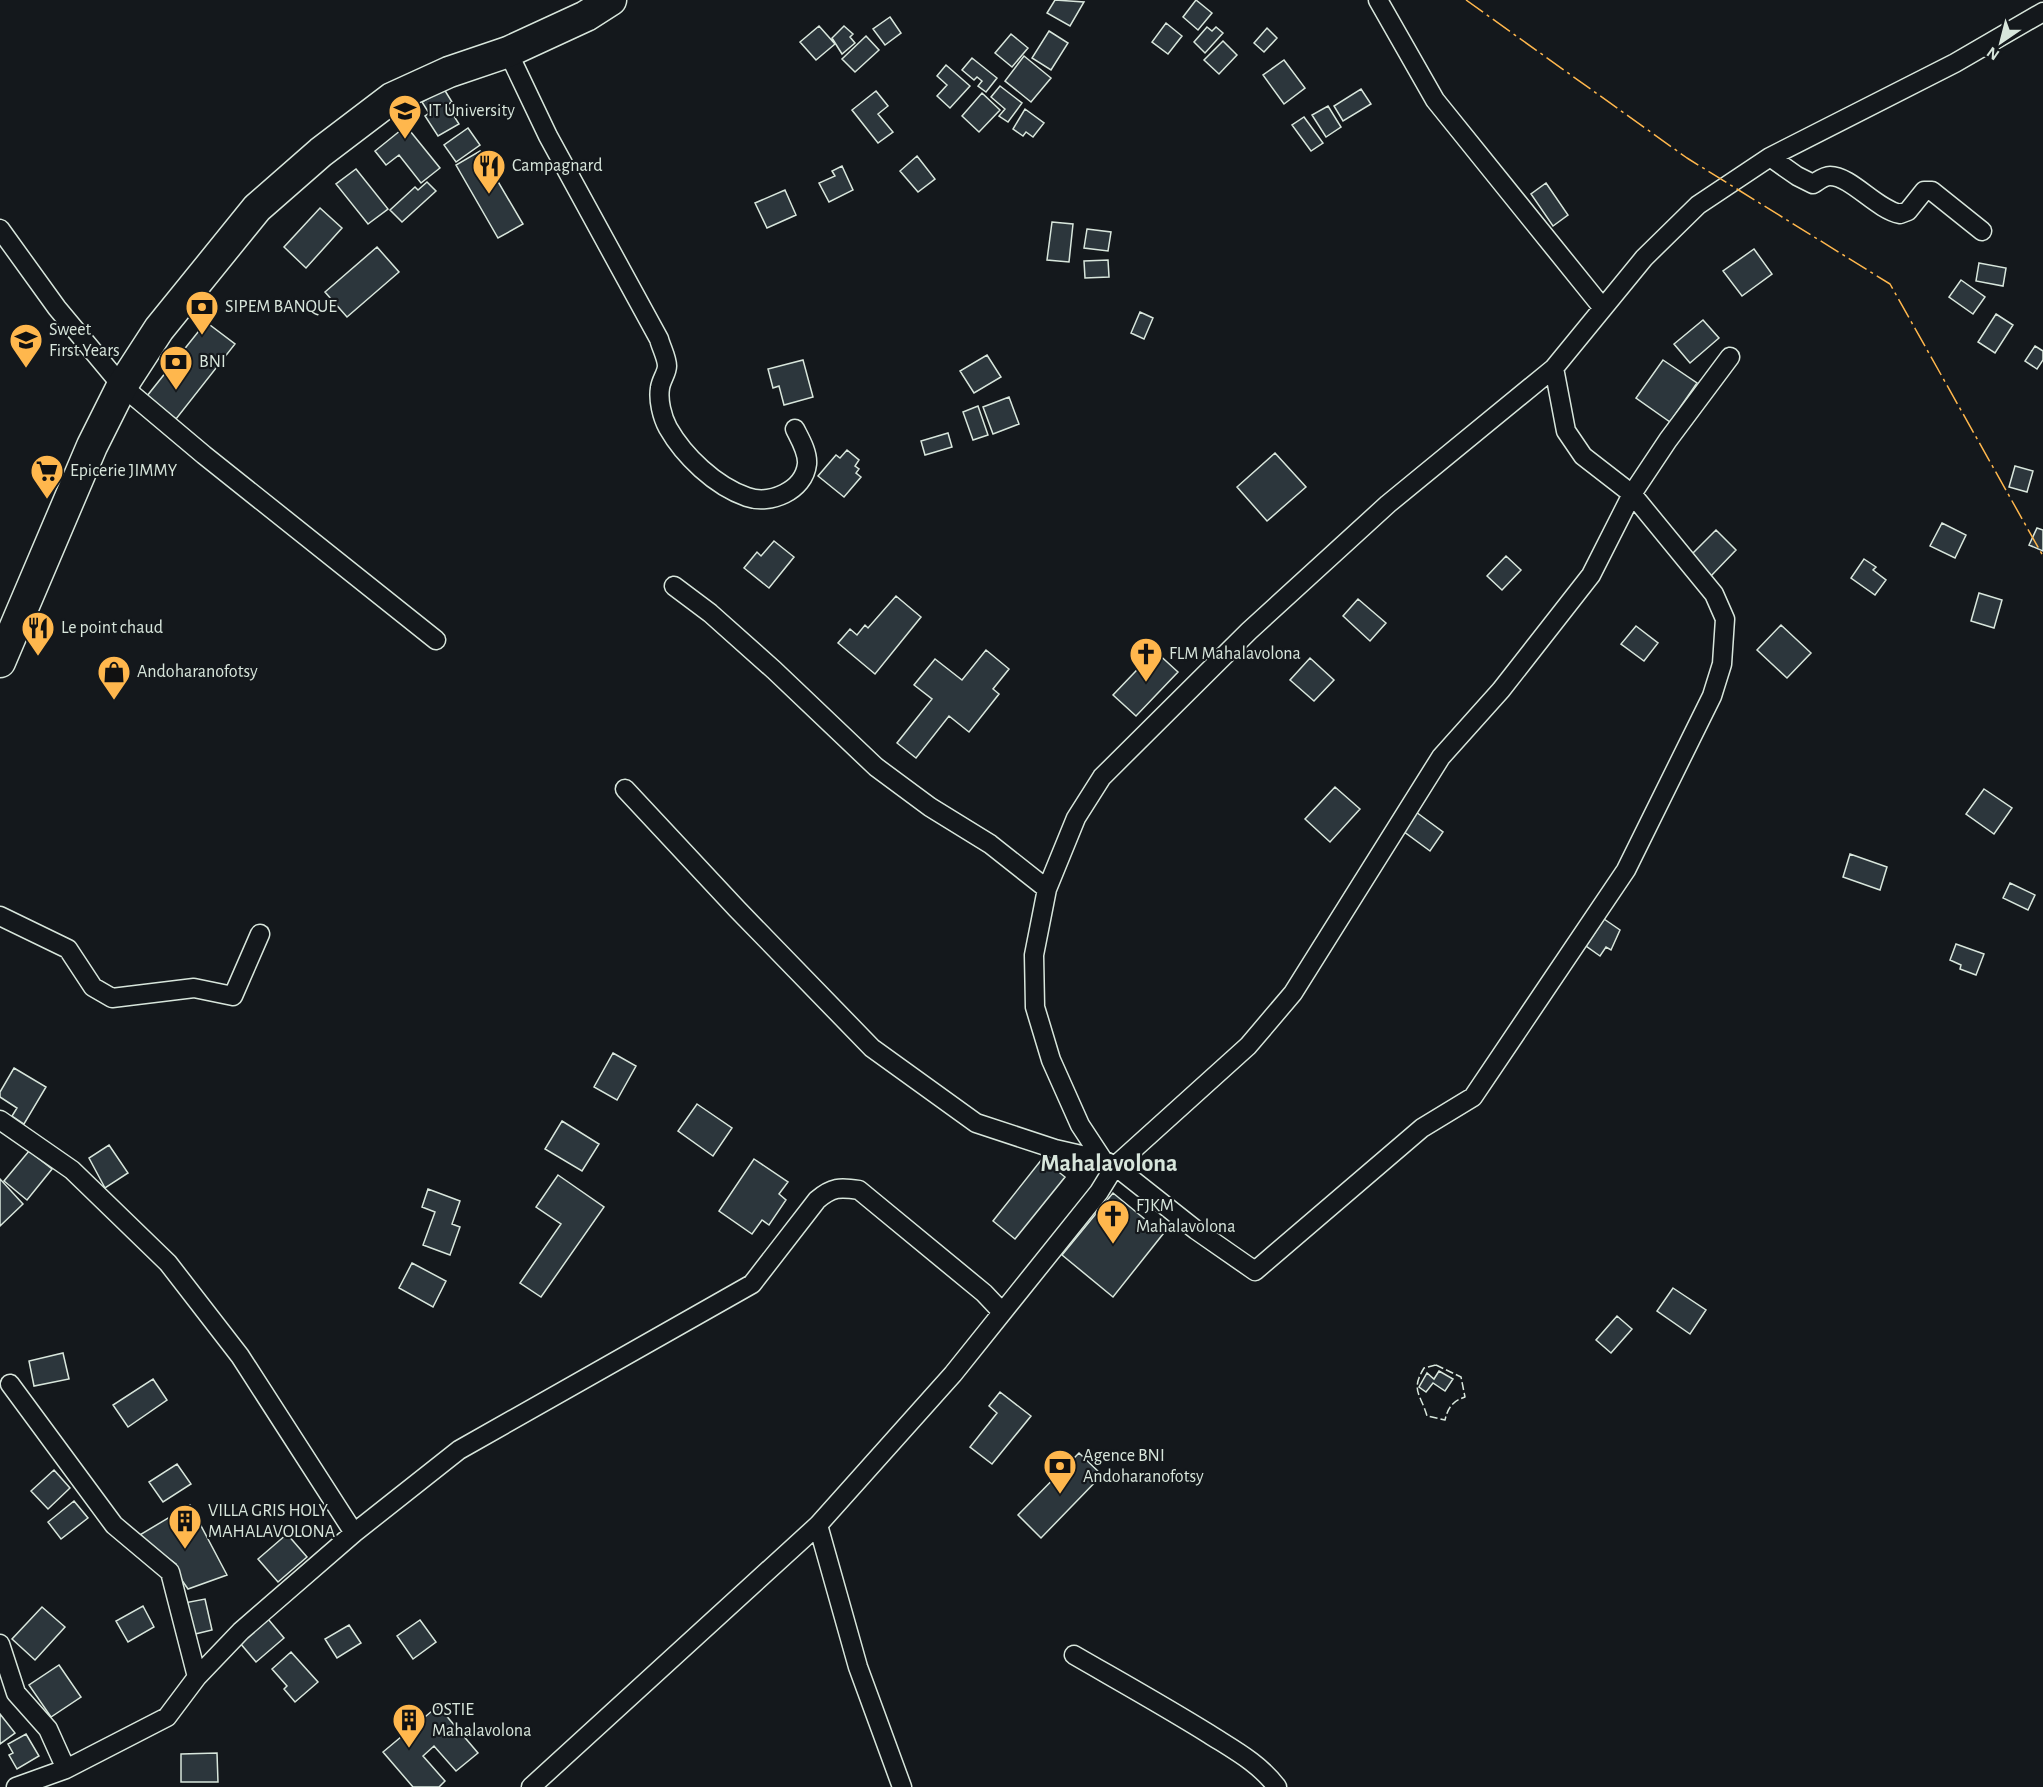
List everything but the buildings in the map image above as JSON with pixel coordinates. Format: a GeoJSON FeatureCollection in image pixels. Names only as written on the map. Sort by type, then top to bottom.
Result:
{"type":"FeatureCollection","features":[{"type":"Feature","properties":{"kind":"main road"},"geometry":{"type":"LineString","coordinates":[[0,662],[92,447],[122,386],[159,329],[257,208],[321,152],[392,98],[449,72],[508,52],[586,16],[611,0]]}},
{"type":"Feature","properties":{"kind":"street"},"geometry":{"type":"LineString","coordinates":[[1378,0],[1435,100],[1602,308]]}},
{"type":"Feature","properties":{"kind":"street"},"geometry":{"type":"LineString","coordinates":[[1554,368],[1566,430],[1583,456],[1632,494],[1714,594],[1725,619],[1722,664],[1712,696],[1626,870],[1473,1097],[1422,1128],[1255,1271],[1196,1230],[1109,1163],[1075,1114],[1052,1060],[1035,1007],[1034,955],[1047,889],[1076,818],[1102,777],[1249,631],[1388,504],[1554,368],[1644,258],[1698,205],[1770,157],[1955,63],[2043,12]]}},
{"type":"Feature","properties":{"kind":"street"},"geometry":{"type":"LineString","coordinates":[[508,52],[548,136],[659,339],[667,366],[660,388],[661,408],[667,427],[689,458],[718,481],[747,497],[776,499],[800,483],[807,464],[803,444],[795,429]]}},
{"type":"Feature","properties":{"kind":"street"},"geometry":{"type":"LineString","coordinates":[[1770,157],[1813,184],[1827,176],[1838,177],[1892,212],[1900,214],[1908,211],[1924,191],[1937,193],[1982,231]]}},
{"type":"Feature","properties":{"kind":"street"},"geometry":{"type":"LineString","coordinates":[[0,229],[57,308],[122,386],[204,455],[436,640]]}},
{"type":"Feature","properties":{"kind":"street"},"geometry":{"type":"LineString","coordinates":[[531,1787],[818,1525],[953,1374],[1099,1192],[1109,1163],[1248,1046],[1293,993],[1441,757],[1501,690],[1591,575],[1632,494],[1668,440],[1730,357]]}},
{"type":"Feature","properties":{"kind":"street"},"geometry":{"type":"LineString","coordinates":[[674,586],[710,613],[774,670],[876,767],[930,807],[990,844],[1047,889]]}},
{"type":"Feature","properties":{"kind":"street"},"geometry":{"type":"LineString","coordinates":[[625,789],[745,918],[872,1048],[976,1123],[1055,1149],[1109,1163]]}},
{"type":"Feature","properties":{"kind":"street"},"geometry":{"type":"LineString","coordinates":[[0,916],[68,949],[93,987],[112,998],[194,988],[233,996],[260,934]]}},
{"type":"Feature","properties":{"kind":"street"},"geometry":{"type":"LineString","coordinates":[[0,1120],[72,1170],[168,1263],[240,1356],[354,1533]]}},
{"type":"Feature","properties":{"kind":"street"},"geometry":{"type":"LineString","coordinates":[[16,1787],[66,1769],[167,1717],[197,1677],[242,1631],[354,1533],[459,1450],[752,1284],[818,1200],[830,1189],[840,1186],[858,1190],[984,1293],[1002,1312]]}},
{"type":"Feature","properties":{"kind":"street"},"geometry":{"type":"LineString","coordinates":[[10,1384],[114,1525],[170,1572],[197,1677]]}},
{"type":"Feature","properties":{"kind":"street"},"geometry":{"type":"LineString","coordinates":[[818,1525],[858,1667],[902,1787]]}},
{"type":"Feature","properties":{"kind":"street"},"geometry":{"type":"LineString","coordinates":[[0,1644],[16,1693],[48,1729],[66,1769]]}},
{"type":"Feature","properties":{"kind":"street"},"geometry":{"type":"LineString","coordinates":[[1074,1655],[1167,1708],[1251,1761],[1267,1773],[1277,1787]]}},
{"type":"Feature","properties":{"kind":"fence"},"geometry":{"type":"LineString","coordinates":[[1436,1365],[1461,1377],[1465,1397],[1452,1405],[1445,1420],[1427,1416],[1417,1387],[1424,1368],[1436,1365]]}},
{"type":"Feature","properties":{"kind":"power"},"geometry":{"type":"LineString","coordinates":[[1466,0],[1687,158],[1890,284],[2043,556]]}},
{"type":"Feature","properties":{"kind":"place","name":"IT University"},"geometry":{"type":"Point","coordinates":[405,140]}},
{"type":"Feature","properties":{"kind":"place","name":"Campagnard"},"geometry":{"type":"Point","coordinates":[489,195]}},
{"type":"Feature","properties":{"kind":"place","name":"SIPEM BANQUE"},"geometry":{"type":"Point","coordinates":[202,336]}},
{"type":"Feature","properties":{"kind":"place","name":"Sweet First Years"},"geometry":{"type":"Point","coordinates":[26,369]}},
{"type":"Feature","properties":{"kind":"place","name":"BNI"},"geometry":{"type":"Point","coordinates":[176,391]}},
{"type":"Feature","properties":{"kind":"place","name":"Epicerie JIMMY"},"geometry":{"type":"Point","coordinates":[47,500]}},
{"type":"Feature","properties":{"kind":"place","name":"Le point chaud"},"geometry":{"type":"Point","coordinates":[38,657]}},
{"type":"Feature","properties":{"kind":"place","name":"FLM Mahalavolona"},"geometry":{"type":"Point","coordinates":[1146,683]}},
{"type":"Feature","properties":{"kind":"place","name":"Andoharanofotsy"},"geometry":{"type":"Point","coordinates":[114,701]}},
{"type":"Feature","properties":{"kind":"place","name":"FJKM Mahalavolona"},"geometry":{"type":"Point","coordinates":[1113,1245]}},
{"type":"Feature","properties":{"kind":"place","name":"Agence BNI Andoharanofotsy"},"geometry":{"type":"Point","coordinates":[1060,1495]}},
{"type":"Feature","properties":{"kind":"place","name":"VILLA GRIS HOLY MAHALAVOLONA"},"geometry":{"type":"Point","coordinates":[185,1550]}},
{"type":"Feature","properties":{"kind":"place","name":"OSTIE Mahalavolona"},"geometry":{"type":"Point","coordinates":[409,1749]}},
{"type":"Feature","properties":{"kind":"district","name":"Mahalavolona"},"geometry":{"type":"Point","coordinates":[1109,1164]}}]}
